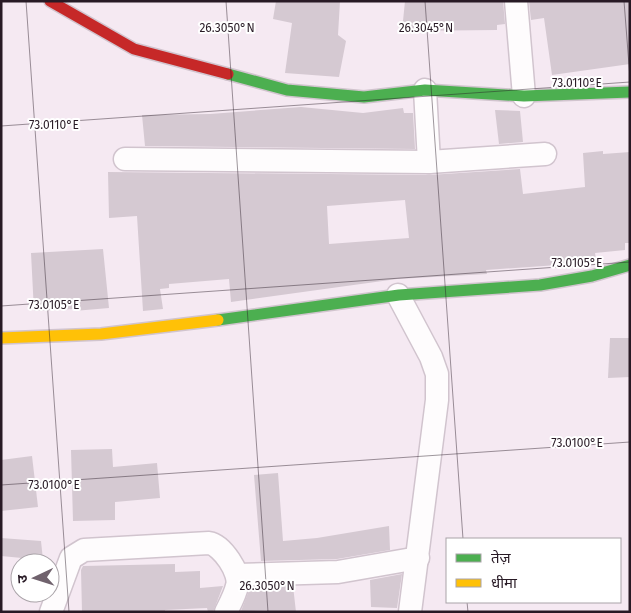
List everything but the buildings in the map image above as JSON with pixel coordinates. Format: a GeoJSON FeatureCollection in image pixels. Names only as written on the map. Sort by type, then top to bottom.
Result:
{"type":"FeatureCollection","features":[{"type":"Feature","properties":{"kind":"main road"},"geometry":{"type":"LineString","coordinates":[[50,1],[134,49],[287,90],[364,97],[425,90],[524,96],[630,92]]}},
{"type":"Feature","properties":{"kind":"main road"},"geometry":{"type":"LineString","coordinates":[[1,338],[27,338],[151,329],[398,295],[534,286],[587,277],[630,265]]}},
{"type":"Feature","properties":{"kind":"street"},"geometry":{"type":"LineString","coordinates":[[516,1],[524,96]]}},
{"type":"Feature","properties":{"kind":"street"},"geometry":{"type":"LineString","coordinates":[[425,90],[429,162]]}},
{"type":"Feature","properties":{"kind":"street"},"geometry":{"type":"LineString","coordinates":[[125,159],[429,162],[545,154]]}},
{"type":"Feature","properties":{"kind":"street"},"geometry":{"type":"LineString","coordinates":[[398,295],[431,357],[437,374],[437,400],[410,612]]}},
{"type":"Feature","properties":{"kind":"street"},"geometry":{"type":"LineString","coordinates":[[51,612],[71,558],[84,550],[209,543],[219,547],[236,575],[238,585],[226,612]]}},
{"type":"Feature","properties":{"kind":"street"},"geometry":{"type":"LineString","coordinates":[[236,575],[338,572],[418,558]]}},
{"type":"Feature","properties":{"kind":"traffic: fast"},"geometry":{"type":"LineString","coordinates":[[228,74],[287,90],[364,97],[425,90],[524,96],[630,92]]}},
{"type":"Feature","properties":{"kind":"traffic: fast"},"geometry":{"type":"LineString","coordinates":[[218,320],[399,295],[540,285],[592,276],[630,265]]}},
{"type":"Feature","properties":{"kind":"traffic: slow"},"geometry":{"type":"LineString","coordinates":[[1,338],[101,334],[218,320]]}},
{"type":"Feature","properties":{"kind":"traffic: jam"},"geometry":{"type":"LineString","coordinates":[[50,1],[134,49],[228,74]]}}]}
